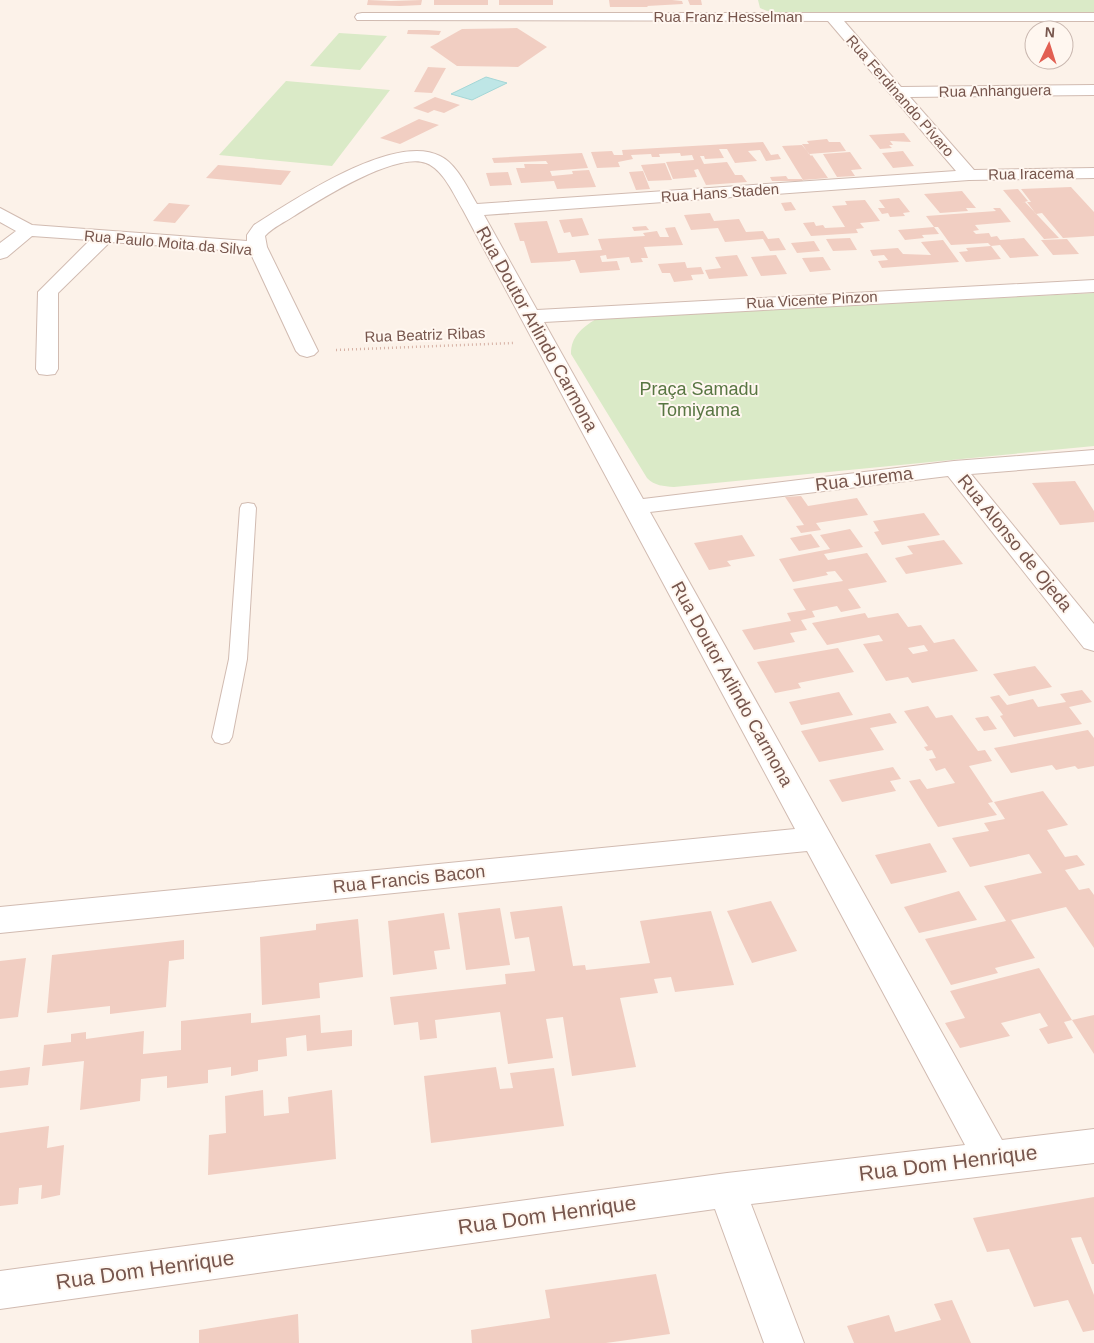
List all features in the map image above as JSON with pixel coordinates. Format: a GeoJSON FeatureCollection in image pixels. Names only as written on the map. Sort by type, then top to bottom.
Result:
{"type":"FeatureCollection","features":[{"type":"Feature","properties":{"kind":"street"},"geometry":{"type":"LineString","coordinates":[[736,0],[741,17]]}},
{"type":"Feature","properties":{"kind":"street","name":"Rua Franz Hesselman"},"geometry":{"type":"LineString","coordinates":[[362,17],[1094,17]]}},
{"type":"Feature","properties":{"kind":"street","name":"Rua Ferdinando Pívaro"},"geometry":{"type":"LineString","coordinates":[[832,17],[968,175]]}},
{"type":"Feature","properties":{"kind":"street","name":"Rua Anhanguera"},"geometry":{"type":"LineString","coordinates":[[896,92],[1094,90]]}},
{"type":"Feature","properties":{"kind":"street","name":"Rua Doutor Arlindo Carmona"},"geometry":{"type":"LineString","coordinates":[[257,247],[256,235],[261,229],[320,192],[390,159],[417,156],[433,158],[445,169],[472,210],[992,1158]]}},
{"type":"Feature","properties":{"kind":"street"},"geometry":{"type":"LineString","coordinates":[[1088,174],[1094,187]]}},
{"type":"Feature","properties":{"kind":"street","name":"Rua Iracema"},"geometry":{"type":"LineString","coordinates":[[968,175],[1088,174]]}},
{"type":"Feature","properties":{"kind":"street","name":"Rua Hans Staden"},"geometry":{"type":"LineString","coordinates":[[472,210],[968,175]]}},
{"type":"Feature","properties":{"kind":"street","name":"Rua Paulo Moita da Silva"},"geometry":{"type":"LineString","coordinates":[[0,214],[28,230],[257,247],[307,351]]}},
{"type":"Feature","properties":{"kind":"street"},"geometry":{"type":"LineString","coordinates":[[0,254],[28,230]]}},
{"type":"Feature","properties":{"kind":"street"},"geometry":{"type":"LineString","coordinates":[[47,369],[48,292],[104,237]]}},
{"type":"Feature","properties":{"kind":"street","name":"Rua Vicente Pinzon"},"geometry":{"type":"LineString","coordinates":[[531,317],[1094,286]]}},
{"type":"Feature","properties":{"kind":"street","name":"Rua Jurema"},"geometry":{"type":"LineString","coordinates":[[634,507],[954,468],[1094,458]]}},
{"type":"Feature","properties":{"kind":"street","name":"Rua Alonso de Ojeda"},"geometry":{"type":"LineString","coordinates":[[954,468],[1094,642]]}},
{"type":"Feature","properties":{"kind":"street","name":"Rua Francis Bacon"},"geometry":{"type":"LineString","coordinates":[[0,920],[817,838]]}},
{"type":"Feature","properties":{"kind":"street","name":"Rua Dom Henrique"},"geometry":{"type":"LineString","coordinates":[[0,1290],[727,1190],[1094,1146]]}},
{"type":"Feature","properties":{"kind":"street"},"geometry":{"type":"LineString","coordinates":[[727,1190],[784,1343]]}},
{"type":"Feature","properties":{"kind":"lane"},"geometry":{"type":"LineString","coordinates":[[222,737],[238,660],[248,508]]}},
{"type":"Feature","properties":{"kind":"path","name":"Rua Beatriz Ribas"},"geometry":{"type":"LineString","coordinates":[[307,351],[544,342]]}},
{"type":"Feature","properties":{"kind":"green space"},"geometry":{"type":"Polygon","coordinates":[[[758,0],[1094,0],[1094,14],[790,14],[767,11],[760,8],[758,0]]]}},
{"type":"Feature","properties":{"kind":"green space"},"geometry":{"type":"Polygon","coordinates":[[[339,33],[387,36],[360,70],[310,66],[339,33]]]}},
{"type":"Feature","properties":{"kind":"green space"},"geometry":{"type":"Polygon","coordinates":[[[286,81],[390,90],[332,166],[219,155],[286,81]]]}},
{"type":"Feature","properties":{"kind":"green space","name":"Praça Samadu Tomiyama"},"geometry":{"type":"Polygon","coordinates":[[[1094,293],[1094,446],[674,487],[663,486],[653,483],[647,478],[571,354],[575,337],[596,319],[1094,293]]]}},
{"type":"Feature","properties":{"kind":"water"},"geometry":{"type":"Polygon","coordinates":[[[486,77],[507,83],[472,100],[451,94],[486,77]]]}},
{"type":"Feature","properties":{"kind":"building"},"geometry":{"type":"Polygon","coordinates":[[[368,0],[422,0],[421,5],[400,6],[367,5],[368,0]]]}},
{"type":"Feature","properties":{"kind":"building"},"geometry":{"type":"Polygon","coordinates":[[[434,0],[488,0],[488,5],[434,5],[434,0]]]}},
{"type":"Feature","properties":{"kind":"building"},"geometry":{"type":"Polygon","coordinates":[[[499,0],[553,0],[553,5],[499,5],[499,0]]]}},
{"type":"Feature","properties":{"kind":"building"},"geometry":{"type":"Polygon","coordinates":[[[609,0],[672,0],[682,1],[683,4],[648,7],[610,7],[609,0]]]}},
{"type":"Feature","properties":{"kind":"building"},"geometry":{"type":"Polygon","coordinates":[[[688,0],[701,0],[702,5],[690,5],[688,0]]]}},
{"type":"Feature","properties":{"kind":"building"},"geometry":{"type":"Polygon","coordinates":[[[517,28],[547,47],[518,67],[457,66],[430,47],[462,29],[517,28]]]}},
{"type":"Feature","properties":{"kind":"building"},"geometry":{"type":"Polygon","coordinates":[[[408,30],[441,31],[439,35],[407,34],[408,30]]]}},
{"type":"Feature","properties":{"kind":"building"},"geometry":{"type":"Polygon","coordinates":[[[428,67],[446,68],[432,93],[414,92],[428,67]]]}},
{"type":"Feature","properties":{"kind":"building"},"geometry":{"type":"Polygon","coordinates":[[[435,97],[460,105],[444,113],[434,110],[428,113],[413,108],[435,97]]]}},
{"type":"Feature","properties":{"kind":"building"},"geometry":{"type":"Polygon","coordinates":[[[419,119],[439,125],[400,144],[380,138],[419,119]]]}},
{"type":"Feature","properties":{"kind":"building"},"geometry":{"type":"Polygon","coordinates":[[[904,133],[911,142],[890,141],[893,145],[889,145],[892,148],[880,149],[869,135],[904,133]]]}},
{"type":"Feature","properties":{"kind":"building"},"geometry":{"type":"Polygon","coordinates":[[[827,139],[829,142],[840,142],[846,151],[809,154],[802,144],[809,144],[807,141],[827,139]]]}},
{"type":"Feature","properties":{"kind":"building"},"geometry":{"type":"Polygon","coordinates":[[[763,142],[771,155],[778,154],[781,159],[766,161],[760,150],[748,151],[757,161],[735,163],[727,149],[719,149],[724,158],[705,159],[704,156],[700,156],[704,164],[727,162],[735,175],[742,175],[747,182],[706,185],[698,169],[694,170],[697,177],[673,179],[666,162],[694,160],[692,155],[681,156],[680,153],[659,154],[660,157],[652,157],[651,154],[631,155],[633,159],[618,162],[620,167],[597,168],[591,152],[612,151],[614,155],[623,155],[622,150],[763,142]]]}},
{"type":"Feature","properties":{"kind":"building"},"geometry":{"type":"Polygon","coordinates":[[[802,145],[812,155],[828,178],[803,180],[782,146],[802,145]]]}},
{"type":"Feature","properties":{"kind":"building"},"geometry":{"type":"Polygon","coordinates":[[[903,151],[914,166],[893,168],[882,153],[903,151]]]}},
{"type":"Feature","properties":{"kind":"building"},"geometry":{"type":"Polygon","coordinates":[[[850,152],[862,169],[851,170],[855,176],[837,177],[823,154],[850,152]]]}},
{"type":"Feature","properties":{"kind":"building"},"geometry":{"type":"Polygon","coordinates":[[[582,153],[588,168],[550,171],[552,176],[573,174],[572,171],[589,170],[596,187],[557,189],[554,181],[521,183],[516,168],[525,168],[524,164],[548,164],[546,161],[494,163],[492,158],[582,153]]]}},
{"type":"Feature","properties":{"kind":"building"},"geometry":{"type":"Polygon","coordinates":[[[665,163],[672,180],[648,181],[641,165],[665,163]]]}},
{"type":"Feature","properties":{"kind":"building"},"geometry":{"type":"Polygon","coordinates":[[[218,165],[291,171],[281,185],[206,178],[218,165]]]}},
{"type":"Feature","properties":{"kind":"building"},"geometry":{"type":"Polygon","coordinates":[[[643,171],[650,189],[636,190],[629,172],[643,171]]]}},
{"type":"Feature","properties":{"kind":"building"},"geometry":{"type":"Polygon","coordinates":[[[508,172],[512,185],[490,186],[486,173],[508,172]]]}},
{"type":"Feature","properties":{"kind":"building"},"geometry":{"type":"Polygon","coordinates":[[[786,176],[788,179],[802,179],[803,181],[772,181],[770,177],[786,176]]]}},
{"type":"Feature","properties":{"kind":"building"},"geometry":{"type":"Polygon","coordinates":[[[1071,187],[1094,212],[1094,236],[1063,238],[1042,213],[1036,214],[1027,202],[1031,202],[1021,189],[1071,187]]]}},
{"type":"Feature","properties":{"kind":"building"},"geometry":{"type":"Polygon","coordinates":[[[1018,189],[1028,201],[1021,203],[1025,202],[1059,238],[1044,239],[1003,190],[1018,189]]]}},
{"type":"Feature","properties":{"kind":"building"},"geometry":{"type":"Polygon","coordinates":[[[962,191],[976,208],[966,208],[968,211],[940,213],[924,194],[962,191]]]}},
{"type":"Feature","properties":{"kind":"building"},"geometry":{"type":"Polygon","coordinates":[[[899,198],[910,212],[903,213],[905,216],[890,217],[888,213],[882,214],[878,208],[885,208],[879,200],[899,198]]]}},
{"type":"Feature","properties":{"kind":"building"},"geometry":{"type":"Polygon","coordinates":[[[865,200],[880,221],[860,223],[864,228],[856,229],[858,233],[811,236],[803,223],[814,222],[816,226],[823,225],[825,228],[845,227],[832,206],[847,205],[845,201],[865,200]]]}},
{"type":"Feature","properties":{"kind":"building"},"geometry":{"type":"Polygon","coordinates":[[[791,202],[796,210],[785,211],[781,203],[791,202]]]}},
{"type":"Feature","properties":{"kind":"building"},"geometry":{"type":"Polygon","coordinates":[[[169,203],[190,205],[175,223],[153,221],[169,203]]]}},
{"type":"Feature","properties":{"kind":"building"},"geometry":{"type":"Polygon","coordinates":[[[993,208],[1000,208],[1011,222],[975,225],[979,230],[973,231],[976,234],[989,233],[991,237],[997,236],[1000,240],[1024,238],[1039,256],[1010,258],[1000,245],[991,246],[988,243],[951,245],[938,227],[934,227],[926,216],[996,211],[993,208]]]}},
{"type":"Feature","properties":{"kind":"building"},"geometry":{"type":"Polygon","coordinates":[[[710,213],[714,221],[739,219],[746,232],[763,231],[768,239],[779,238],[786,250],[770,251],[763,239],[725,242],[718,228],[691,230],[684,215],[710,213]]]}},
{"type":"Feature","properties":{"kind":"building"},"geometry":{"type":"Polygon","coordinates":[[[582,218],[589,235],[572,237],[570,232],[564,233],[559,220],[582,218]]]}},
{"type":"Feature","properties":{"kind":"building"},"geometry":{"type":"Polygon","coordinates":[[[547,221],[558,253],[602,250],[598,239],[645,236],[643,233],[657,231],[660,237],[669,237],[665,228],[675,227],[683,245],[644,247],[648,258],[641,258],[643,262],[631,263],[629,257],[607,259],[606,255],[600,256],[602,262],[617,261],[620,270],[580,273],[575,260],[531,263],[524,241],[520,241],[514,223],[547,221]]]}},
{"type":"Feature","properties":{"kind":"building"},"geometry":{"type":"Polygon","coordinates":[[[646,226],[649,230],[634,231],[632,227],[646,226]]]}},
{"type":"Feature","properties":{"kind":"building"},"geometry":{"type":"Polygon","coordinates":[[[934,227],[939,234],[922,235],[924,238],[905,240],[898,230],[934,227]]]}},
{"type":"Feature","properties":{"kind":"building"},"geometry":{"type":"Polygon","coordinates":[[[850,238],[857,250],[833,251],[826,239],[850,238]]]}},
{"type":"Feature","properties":{"kind":"building"},"geometry":{"type":"Polygon","coordinates":[[[1067,239],[1079,254],[1053,255],[1041,240],[1067,239]]]}},
{"type":"Feature","properties":{"kind":"building"},"geometry":{"type":"Polygon","coordinates":[[[943,240],[959,262],[882,268],[878,261],[888,260],[884,255],[873,256],[870,250],[898,248],[903,254],[931,255],[921,242],[943,240]]]}},
{"type":"Feature","properties":{"kind":"building"},"geometry":{"type":"Polygon","coordinates":[[[814,241],[820,251],[797,253],[791,243],[814,241]]]}},
{"type":"Feature","properties":{"kind":"building"},"geometry":{"type":"Polygon","coordinates":[[[991,246],[1001,259],[966,262],[959,252],[968,251],[966,248],[991,246]]]}},
{"type":"Feature","properties":{"kind":"building"},"geometry":{"type":"Polygon","coordinates":[[[737,255],[748,276],[709,279],[705,270],[721,268],[715,257],[737,255]]]}},
{"type":"Feature","properties":{"kind":"building"},"geometry":{"type":"Polygon","coordinates":[[[776,255],[787,274],[761,276],[751,257],[776,255]]]}},
{"type":"Feature","properties":{"kind":"building"},"geometry":{"type":"Polygon","coordinates":[[[823,257],[831,270],[810,272],[802,258],[823,257]]]}},
{"type":"Feature","properties":{"kind":"building"},"geometry":{"type":"Polygon","coordinates":[[[685,262],[687,268],[701,267],[704,274],[691,275],[693,280],[674,282],[670,273],[662,273],[658,264],[685,262]]]}},
{"type":"Feature","properties":{"kind":"building"},"geometry":{"type":"Polygon","coordinates":[[[1075,481],[1094,511],[1094,522],[1060,525],[1032,483],[1075,481]]]}},
{"type":"Feature","properties":{"kind":"building"},"geometry":{"type":"Polygon","coordinates":[[[801,496],[808,506],[857,498],[868,515],[816,523],[821,530],[801,533],[796,526],[804,525],[785,497],[801,496]]]}},
{"type":"Feature","properties":{"kind":"building"},"geometry":{"type":"Polygon","coordinates":[[[924,513],[940,535],[882,545],[874,532],[879,531],[873,521],[924,513]]]}},
{"type":"Feature","properties":{"kind":"building"},"geometry":{"type":"Polygon","coordinates":[[[850,529],[863,547],[824,554],[828,560],[867,553],[887,582],[848,589],[861,608],[841,612],[837,606],[812,611],[815,617],[801,620],[807,630],[790,633],[795,642],[754,650],[742,630],[791,621],[787,613],[806,610],[793,589],[843,581],[835,571],[826,572],[828,575],[793,582],[779,559],[830,549],[820,535],[850,529]]]}},
{"type":"Feature","properties":{"kind":"building"},"geometry":{"type":"Polygon","coordinates":[[[811,534],[820,547],[799,551],[790,538],[811,534]]]}},
{"type":"Feature","properties":{"kind":"building"},"geometry":{"type":"Polygon","coordinates":[[[742,535],[755,556],[727,561],[731,566],[709,570],[694,543],[742,535]]]}},
{"type":"Feature","properties":{"kind":"building"},"geometry":{"type":"Polygon","coordinates":[[[944,540],[963,564],[906,574],[895,558],[913,554],[907,546],[944,540]]]}},
{"type":"Feature","properties":{"kind":"building"},"geometry":{"type":"Polygon","coordinates":[[[865,613],[868,618],[898,613],[908,627],[921,625],[934,643],[954,639],[978,671],[912,683],[908,677],[886,681],[863,644],[883,641],[879,635],[827,645],[812,623],[865,613]],[[924,645],[908,648],[913,654],[928,651],[924,645]]]}},
{"type":"Feature","properties":{"kind":"building"},"geometry":{"type":"Polygon","coordinates":[[[838,648],[854,672],[798,683],[801,688],[775,693],[757,662],[838,648]]]}},
{"type":"Feature","properties":{"kind":"building"},"geometry":{"type":"Polygon","coordinates":[[[1035,666],[1052,687],[1009,696],[993,674],[1035,666]]]}},
{"type":"Feature","properties":{"kind":"building"},"geometry":{"type":"Polygon","coordinates":[[[1082,690],[1092,702],[1069,707],[1082,724],[1014,737],[1000,716],[1003,715],[990,697],[999,695],[1007,705],[1033,699],[1038,707],[1066,702],[1060,694],[1082,690]]]}},
{"type":"Feature","properties":{"kind":"building"},"geometry":{"type":"Polygon","coordinates":[[[839,692],[853,715],[801,725],[789,702],[839,692]]]}},
{"type":"Feature","properties":{"kind":"building"},"geometry":{"type":"Polygon","coordinates":[[[928,706],[936,718],[952,715],[978,751],[985,750],[992,761],[969,766],[993,802],[988,803],[997,815],[938,827],[909,781],[920,779],[927,789],[955,783],[945,768],[936,771],[929,759],[936,758],[932,750],[927,751],[924,747],[928,746],[904,711],[928,706]]]}},
{"type":"Feature","properties":{"kind":"building"},"geometry":{"type":"Polygon","coordinates":[[[890,713],[897,723],[870,728],[884,750],[819,762],[801,731],[890,713]]]}},
{"type":"Feature","properties":{"kind":"building"},"geometry":{"type":"Polygon","coordinates":[[[988,716],[997,729],[984,731],[975,718],[988,716]]]}},
{"type":"Feature","properties":{"kind":"building"},"geometry":{"type":"Polygon","coordinates":[[[1088,730],[1094,738],[1094,766],[1078,769],[1075,766],[1056,770],[1052,765],[1011,773],[994,748],[1088,730]]]}},
{"type":"Feature","properties":{"kind":"building"},"geometry":{"type":"Polygon","coordinates":[[[893,767],[901,779],[890,781],[896,791],[842,802],[829,780],[893,767]]]}},
{"type":"Feature","properties":{"kind":"building"},"geometry":{"type":"Polygon","coordinates":[[[1043,791],[1068,825],[1047,830],[1065,857],[1077,855],[1085,865],[1065,870],[1079,890],[1089,888],[1094,895],[1094,948],[1066,907],[1011,920],[1035,958],[995,968],[998,973],[951,985],[925,939],[1006,921],[984,886],[1042,873],[1029,854],[970,867],[952,838],[989,831],[984,823],[1005,819],[994,802],[1043,791]]]}},
{"type":"Feature","properties":{"kind":"building"},"geometry":{"type":"Polygon","coordinates":[[[930,843],[947,872],[891,884],[875,855],[930,843]]]}},
{"type":"Feature","properties":{"kind":"building"},"geometry":{"type":"Polygon","coordinates":[[[959,891],[977,920],[919,933],[904,907],[959,891]]]}},
{"type":"Feature","properties":{"kind":"building"},"geometry":{"type":"Polygon","coordinates":[[[771,901],[797,951],[752,963],[727,911],[771,901]]]}},
{"type":"Feature","properties":{"kind":"building"},"geometry":{"type":"Polygon","coordinates":[[[562,906],[573,966],[585,965],[586,970],[650,963],[640,921],[711,911],[734,985],[675,992],[671,977],[654,979],[658,993],[620,998],[636,1067],[572,1076],[563,1017],[546,1019],[553,1058],[508,1064],[500,1012],[435,1020],[437,1038],[420,1040],[418,1022],[394,1025],[390,997],[506,984],[505,974],[535,971],[529,937],[515,939],[510,912],[562,906]]]}},
{"type":"Feature","properties":{"kind":"building"},"geometry":{"type":"Polygon","coordinates":[[[500,908],[510,965],[466,970],[458,913],[500,908]]]}},
{"type":"Feature","properties":{"kind":"building"},"geometry":{"type":"Polygon","coordinates":[[[444,913],[450,949],[434,951],[437,969],[393,975],[388,921],[444,913]]]}},
{"type":"Feature","properties":{"kind":"building"},"geometry":{"type":"Polygon","coordinates":[[[358,919],[363,977],[319,983],[320,998],[262,1005],[260,937],[316,930],[316,924],[358,919]]]}},
{"type":"Feature","properties":{"kind":"building"},"geometry":{"type":"Polygon","coordinates":[[[184,940],[184,959],[169,961],[166,1007],[110,1014],[110,1006],[47,1013],[52,955],[184,940]]]}},
{"type":"Feature","properties":{"kind":"building"},"geometry":{"type":"Polygon","coordinates":[[[26,958],[18,1017],[0,1019],[0,961],[26,958]]]}},
{"type":"Feature","properties":{"kind":"building"},"geometry":{"type":"Polygon","coordinates":[[[1039,968],[1072,1020],[1064,1022],[1073,1038],[1048,1044],[1039,1029],[1048,1026],[1040,1013],[1001,1023],[1010,1036],[960,1048],[945,1023],[965,1018],[950,991],[1039,968]]]}},
{"type":"Feature","properties":{"kind":"building"},"geometry":{"type":"Polygon","coordinates":[[[251,1013],[251,1023],[320,1015],[321,1033],[352,1030],[352,1046],[307,1051],[306,1035],[286,1038],[287,1056],[258,1060],[258,1071],[231,1076],[231,1067],[208,1070],[208,1083],[167,1088],[167,1076],[141,1079],[140,1101],[80,1110],[84,1061],[42,1066],[44,1045],[71,1042],[71,1034],[86,1032],[86,1039],[144,1031],[143,1054],[181,1050],[181,1021],[251,1013]]]}},
{"type":"Feature","properties":{"kind":"building"},"geometry":{"type":"Polygon","coordinates":[[[1094,1015],[1094,1054],[1072,1020],[1094,1015]]]}},
{"type":"Feature","properties":{"kind":"building"},"geometry":{"type":"Polygon","coordinates":[[[30,1067],[28,1085],[0,1088],[0,1071],[30,1067]]]}},
{"type":"Feature","properties":{"kind":"building"},"geometry":{"type":"Polygon","coordinates":[[[496,1067],[500,1089],[513,1088],[510,1073],[554,1068],[564,1126],[431,1143],[424,1076],[496,1067]]]}},
{"type":"Feature","properties":{"kind":"building"},"geometry":{"type":"Polygon","coordinates":[[[263,1090],[264,1116],[289,1113],[288,1097],[332,1090],[336,1159],[208,1175],[209,1135],[226,1133],[225,1096],[263,1090]]]}},
{"type":"Feature","properties":{"kind":"building"},"geometry":{"type":"Polygon","coordinates":[[[49,1126],[47,1148],[64,1145],[60,1195],[41,1199],[42,1185],[19,1188],[18,1204],[0,1206],[0,1133],[49,1126]]]}},
{"type":"Feature","properties":{"kind":"building"},"geometry":{"type":"Polygon","coordinates":[[[1094,1197],[1094,1264],[1092,1264],[1081,1237],[1071,1238],[1094,1295],[1094,1330],[1083,1332],[1068,1300],[1034,1307],[1009,1249],[987,1252],[973,1218],[1094,1197]]]}},
{"type":"Feature","properties":{"kind":"building"},"geometry":{"type":"Polygon","coordinates":[[[656,1274],[670,1334],[606,1343],[472,1343],[471,1330],[550,1318],[545,1290],[656,1274]]]}},
{"type":"Feature","properties":{"kind":"building"},"geometry":{"type":"Polygon","coordinates":[[[952,1300],[971,1343],[854,1343],[847,1326],[889,1315],[895,1332],[941,1320],[934,1304],[952,1300]]]}},
{"type":"Feature","properties":{"kind":"building"},"geometry":{"type":"Polygon","coordinates":[[[298,1314],[299,1343],[199,1343],[199,1330],[298,1314]]]}}]}
